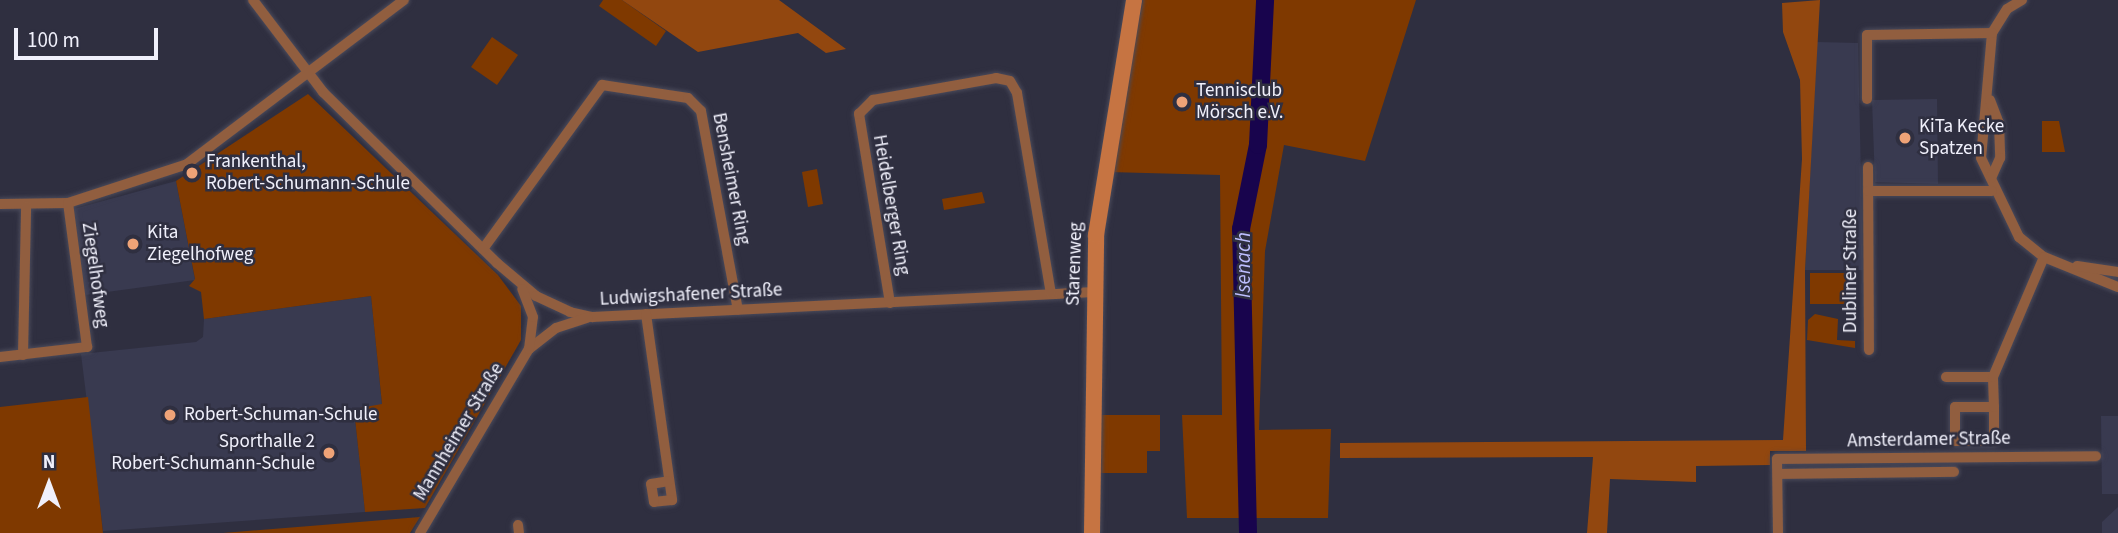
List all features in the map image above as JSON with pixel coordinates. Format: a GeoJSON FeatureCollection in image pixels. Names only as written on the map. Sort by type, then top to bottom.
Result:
{"type":"FeatureCollection","features":[{"type":"Feature","properties":{"kind":"street","name":"Ludwigshafener Straße"},"geometry":{"type":"LineString","coordinates":[[253,0],[310,77],[519,285],[554,306],[592,317],[1094,292]]}},
{"type":"Feature","properties":{"kind":"street"},"geometry":{"type":"LineString","coordinates":[[0,204],[26,206],[68,203],[187,164],[310,77],[404,0]]}},
{"type":"Feature","properties":{"kind":"street","name":"Starenweg"},"geometry":{"type":"LineString","coordinates":[[1092,533],[1094,292],[1102,171],[1134,0]]}},
{"type":"Feature","properties":{"kind":"street"},"geometry":{"type":"LineString","coordinates":[[2018,0],[1992,33],[1990,100],[1981,123],[1981,158],[1991,178],[1992,191],[2009,225],[2044,257],[2118,288]]}},
{"type":"Feature","properties":{"kind":"street"},"geometry":{"type":"LineString","coordinates":[[1867,99],[1867,35],[1992,33]]}},
{"type":"Feature","properties":{"kind":"street","name":"Heidelberger Ring"},"geometry":{"type":"LineString","coordinates":[[890,303],[859,114],[873,100],[996,78],[1010,82],[1017,93],[1051,293]]}},
{"type":"Feature","properties":{"kind":"street","name":"Bensheimer Ring"},"geometry":{"type":"LineString","coordinates":[[483,249],[603,85],[688,99],[701,111],[738,310]]}},
{"type":"Feature","properties":{"kind":"street"},"geometry":{"type":"LineString","coordinates":[[1990,100],[1999,123],[2000,158],[1991,178]]}},
{"type":"Feature","properties":{"kind":"street","name":"Dubliner Straße"},"geometry":{"type":"LineString","coordinates":[[1868,167],[1869,350]]}},
{"type":"Feature","properties":{"kind":"street","name":"Dubliner Straße"},"geometry":{"type":"LineString","coordinates":[[1868,191],[1992,191]]}},
{"type":"Feature","properties":{"kind":"street","name":"Ziegelhofweg"},"geometry":{"type":"LineString","coordinates":[[0,357],[87,347],[68,203]]}},
{"type":"Feature","properties":{"kind":"street"},"geometry":{"type":"LineString","coordinates":[[23,355],[26,206]]}},
{"type":"Feature","properties":{"kind":"street"},"geometry":{"type":"LineString","coordinates":[[1994,407],[1955,407],[1955,441],[1994,441],[1994,407],[1993,377],[2044,257]]}},
{"type":"Feature","properties":{"kind":"street"},"geometry":{"type":"LineString","coordinates":[[2057,263],[2118,272]]}},
{"type":"Feature","properties":{"kind":"street","name":"Mannheimer Straße"},"geometry":{"type":"LineString","coordinates":[[519,285],[533,317],[529,349]]}},
{"type":"Feature","properties":{"kind":"street"},"geometry":{"type":"LineString","coordinates":[[646,314],[669,481]]}},
{"type":"Feature","properties":{"kind":"street","name":"Mannheimer Straße"},"geometry":{"type":"LineString","coordinates":[[420,533],[529,349],[556,328],[592,317]]}},
{"type":"Feature","properties":{"kind":"street"},"geometry":{"type":"LineString","coordinates":[[1946,377],[1993,377]]}},
{"type":"Feature","properties":{"kind":"street","name":"Amsterdamer Straße"},"geometry":{"type":"LineString","coordinates":[[1954,472],[1777,474],[1777,459],[2096,456]]}},
{"type":"Feature","properties":{"kind":"street"},"geometry":{"type":"LineString","coordinates":[[1777,474],[1778,533]]}},
{"type":"Feature","properties":{"kind":"shaded area"},"geometry":{"type":"Polygon","coordinates":[[[603,0],[622,0],[666,31],[656,46],[599,6],[603,0]]]}},
{"type":"Feature","properties":{"kind":"shaded area"},"geometry":{"type":"Polygon","coordinates":[[[622,0],[779,0],[846,49],[826,53],[798,33],[698,52],[622,0]]]}},
{"type":"Feature","properties":{"kind":"shaded area"},"geometry":{"type":"Polygon","coordinates":[[[1143,0],[1416,0],[1365,161],[1284,145],[1265,251],[1259,430],[1331,429],[1328,518],[1187,518],[1182,415],[1222,415],[1220,175],[1109,172],[1143,0]]]}},
{"type":"Feature","properties":{"kind":"shaded area"},"geometry":{"type":"Polygon","coordinates":[[[1820,0],[1805,270],[1806,451],[1770,451],[1770,465],[1696,466],[1696,482],[1610,479],[1607,533],[1587,533],[1593,457],[1340,458],[1340,443],[1783,440],[1802,159],[1800,80],[1783,32],[1782,3],[1820,0]]]}},
{"type":"Feature","properties":{"kind":"shaded area"},"geometry":{"type":"Polygon","coordinates":[[[492,37],[518,55],[497,85],[471,67],[492,37]]]}},
{"type":"Feature","properties":{"kind":"shaded area"},"geometry":{"type":"Polygon","coordinates":[[[1817,42],[1858,43],[1863,270],[1805,270],[1817,42]]]}},
{"type":"Feature","properties":{"kind":"shaded area"},"geometry":{"type":"Polygon","coordinates":[[[308,94],[498,275],[521,306],[521,340],[425,508],[365,512],[354,409],[382,404],[371,296],[204,319],[201,292],[189,286],[195,279],[176,181],[308,94]]]}},
{"type":"Feature","properties":{"kind":"shaded area","name":"KiTa Kecke Spatzen"},"geometry":{"type":"Polygon","coordinates":[[[1937,99],[1938,184],[1875,182],[1872,100],[1937,99]]]}},
{"type":"Feature","properties":{"kind":"shaded area"},"geometry":{"type":"Polygon","coordinates":[[[2042,121],[2059,121],[2065,152],[2042,152],[2042,121]]]}},
{"type":"Feature","properties":{"kind":"shaded area"},"geometry":{"type":"Polygon","coordinates":[[[817,169],[823,204],[808,207],[802,172],[817,169]]]}},
{"type":"Feature","properties":{"kind":"shaded area","name":"Kita Ziegelhofweg"},"geometry":{"type":"Polygon","coordinates":[[[176,181],[195,280],[85,295],[74,209],[176,181]]]}},
{"type":"Feature","properties":{"kind":"shaded area"},"geometry":{"type":"Polygon","coordinates":[[[982,192],[985,203],[944,210],[942,199],[982,192]]]}},
{"type":"Feature","properties":{"kind":"shaded area"},"geometry":{"type":"Polygon","coordinates":[[[1810,273],[1848,273],[1848,304],[1810,304],[1810,273]]]}},
{"type":"Feature","properties":{"kind":"shaded area"},"geometry":{"type":"Polygon","coordinates":[[[371,296],[382,405],[354,409],[365,512],[103,531],[81,354],[196,342],[203,337],[204,319],[371,296]]]}},
{"type":"Feature","properties":{"kind":"shaded area"},"geometry":{"type":"Polygon","coordinates":[[[1815,314],[1838,319],[1837,340],[1855,341],[1855,348],[1807,340],[1808,320],[1815,314]]]}},
{"type":"Feature","properties":{"kind":"shaded area"},"geometry":{"type":"Polygon","coordinates":[[[88,397],[103,533],[0,533],[0,407],[88,397]]]}},
{"type":"Feature","properties":{"kind":"shaded area"},"geometry":{"type":"Polygon","coordinates":[[[1100,415],[1160,415],[1160,451],[1147,451],[1147,473],[1100,473],[1100,415]]]}},
{"type":"Feature","properties":{"kind":"shaded area"},"geometry":{"type":"Polygon","coordinates":[[[2101,416],[2118,416],[2118,494],[2102,494],[2101,416]]]}},
{"type":"Feature","properties":{"kind":"shaded area"},"geometry":{"type":"Polygon","coordinates":[[[2118,507],[2118,533],[2102,533],[2102,522],[2118,507]]]}},
{"type":"Feature","properties":{"kind":"shaded area"},"geometry":{"type":"Polygon","coordinates":[[[420,517],[410,533],[223,533],[310,526],[420,517]]]}},
{"type":"Feature","properties":{"kind":"waterway","name":"Isenach"},"geometry":{"type":"LineString","coordinates":[[1248,533],[1241,229],[1258,145],[1265,0]]}},
{"type":"Feature","properties":{"kind":"place","name":"Tennisclub Mörsch e.V."},"geometry":{"type":"Point","coordinates":[1182,102]}},
{"type":"Feature","properties":{"kind":"place","name":"KiTa Kecke Spatzen"},"geometry":{"type":"Point","coordinates":[1905,138]}},
{"type":"Feature","properties":{"kind":"place","name":"Frankenthal, Robert-Schumann-Schule"},"geometry":{"type":"Point","coordinates":[192,173]}},
{"type":"Feature","properties":{"kind":"place","name":"Kita Ziegelhofweg"},"geometry":{"type":"Point","coordinates":[133,244]}},
{"type":"Feature","properties":{"kind":"place","name":"Robert-Schuman-Schule"},"geometry":{"type":"Point","coordinates":[170,415]}},
{"type":"Feature","properties":{"kind":"place","name":"Sporthalle 2 Robert-Schumann-Schule"},"geometry":{"type":"Point","coordinates":[329,453]}}]}
